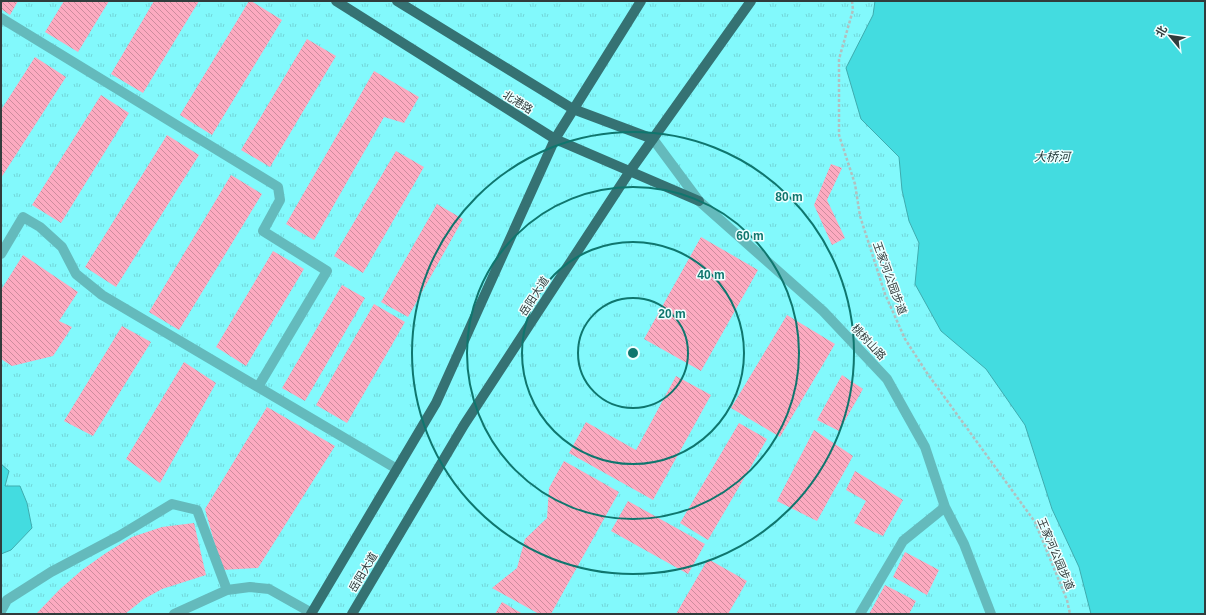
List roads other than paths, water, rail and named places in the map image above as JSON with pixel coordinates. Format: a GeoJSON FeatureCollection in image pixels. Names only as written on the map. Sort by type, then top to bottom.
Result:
{"type":"FeatureCollection","features":[{"type":"Feature","properties":{"kind":"main road","name":"北港路"},"geometry":{"type":"LineString","coordinates":[[336,1],[555,139],[699,201]]}},
{"type":"Feature","properties":{"kind":"main road","name":"北港路"},"geometry":{"type":"LineString","coordinates":[[397,1],[574,109],[653,139]]}},
{"type":"Feature","properties":{"kind":"main road","name":"岳阳大道"},"geometry":{"type":"LineString","coordinates":[[311,614],[436,403],[555,139],[641,1]]}},
{"type":"Feature","properties":{"kind":"main road","name":"岳阳大道"},"geometry":{"type":"LineString","coordinates":[[352,614],[464,425],[630,171],[751,1]]}},
{"type":"Feature","properties":{"kind":"street"},"geometry":{"type":"LineString","coordinates":[[1,18],[278,187],[280,200],[263,231],[327,271],[258,387]]}},
{"type":"Feature","properties":{"kind":"street","name":"桃树山路"},"geometry":{"type":"LineString","coordinates":[[653,139],[699,201],[823,311],[887,379],[925,446],[945,507],[964,544],[991,614]]}},
{"type":"Feature","properties":{"kind":"street"},"geometry":{"type":"LineString","coordinates":[[1,254],[23,217],[40,227],[62,247],[76,274],[102,294],[397,469]]}},
{"type":"Feature","properties":{"kind":"street"},"geometry":{"type":"LineString","coordinates":[[1,611],[7,600],[50,572],[119,536],[172,504],[197,510],[227,590]]}},
{"type":"Feature","properties":{"kind":"street"},"geometry":{"type":"LineString","coordinates":[[860,614],[903,541],[945,507]]}},
{"type":"Feature","properties":{"kind":"street"},"geometry":{"type":"LineString","coordinates":[[174,614],[227,590],[250,587],[269,588],[311,614]]}},
{"type":"Feature","properties":{"kind":"water","name":"大桥河"},"geometry":{"type":"Polygon","coordinates":[[[875,1],[1205,1],[1205,614],[1091,614],[1079,567],[1052,509],[1025,425],[986,369],[941,331],[915,284],[919,243],[909,221],[902,190],[899,157],[861,119],[846,68],[873,15],[875,1]]]}},
{"type":"Feature","properties":{"kind":"water"},"geometry":{"type":"Polygon","coordinates":[[[1,464],[9,471],[5,486],[20,486],[27,503],[32,528],[11,550],[1,554],[1,464]]]}}]}
